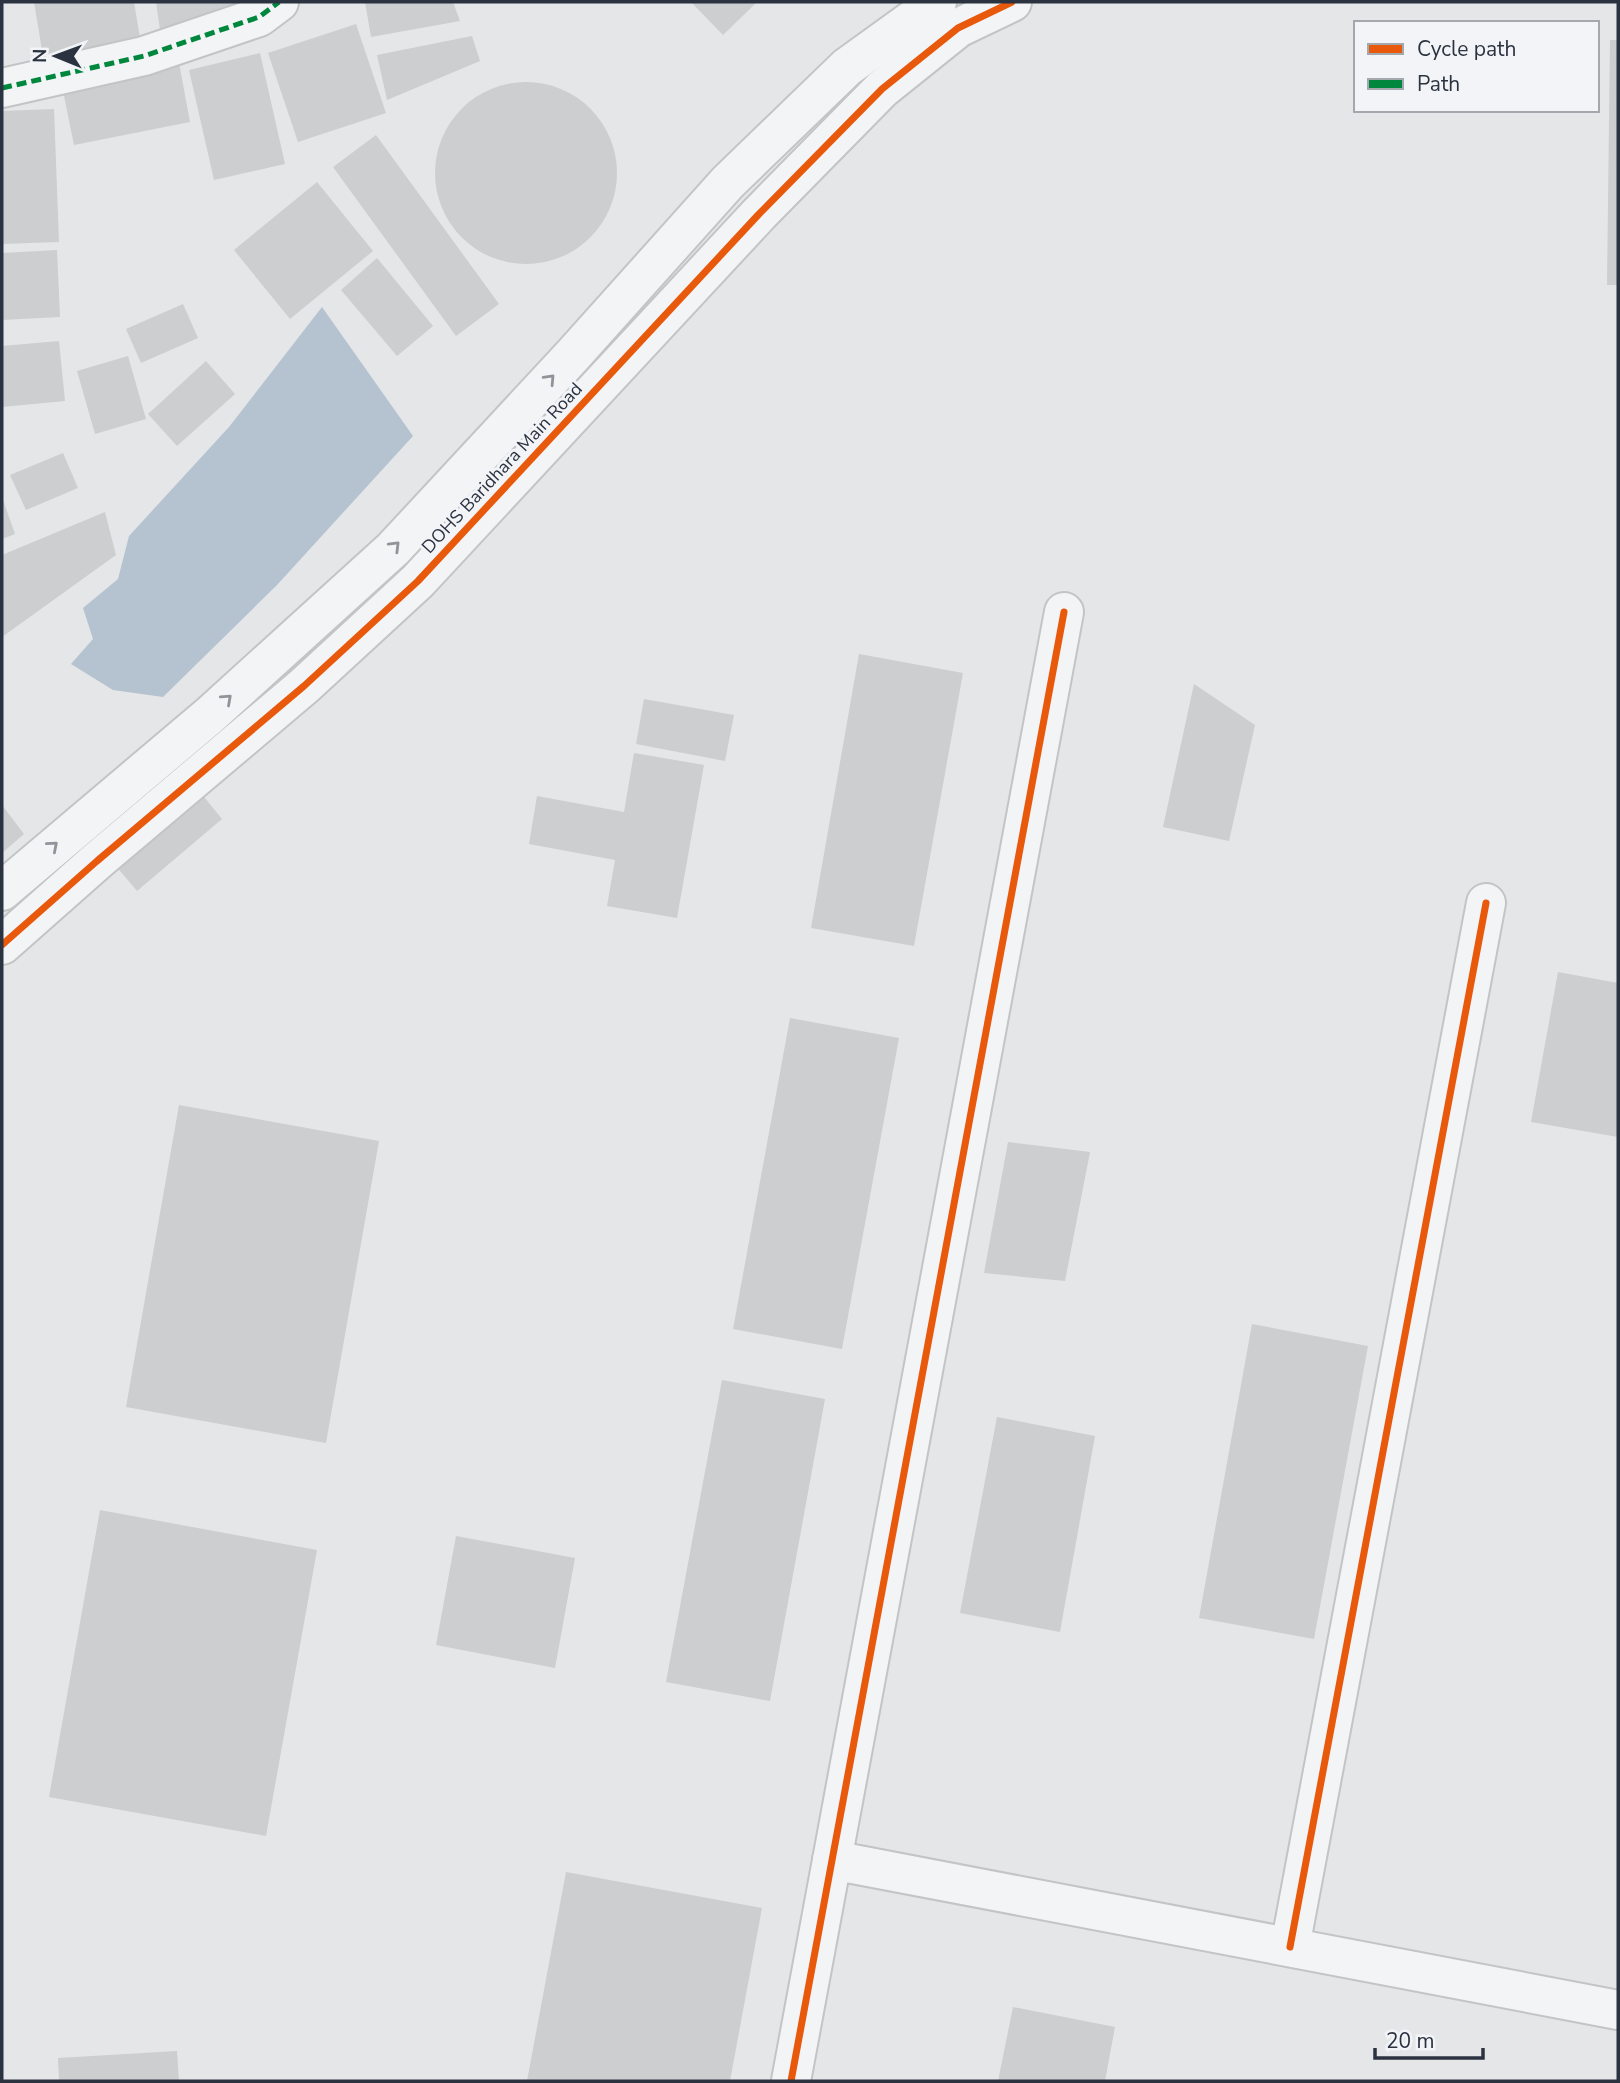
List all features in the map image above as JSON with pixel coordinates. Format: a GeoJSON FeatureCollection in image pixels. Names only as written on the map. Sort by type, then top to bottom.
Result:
{"type":"FeatureCollection","features":[{"type":"Feature","properties":{"kind":"street"},"geometry":{"type":"LineString","coordinates":[[2,88],[144,56],[259,16],[279,2]]}},
{"type":"Feature","properties":{"kind":"street","name":"DOHS Baridhara Main Road"},"geometry":{"type":"LineString","coordinates":[[2,891],[210,715],[393,548],[573,355],[728,182],[847,67],[937,2]]}},
{"type":"Feature","properties":{"kind":"street","name":"DOHS Baridhara Main Road"},"geometry":{"type":"LineString","coordinates":[[2,945],[304,686],[418,581],[759,214],[882,89],[958,28],[1012,2]]}},
{"type":"Feature","properties":{"kind":"street"},"geometry":{"type":"LineString","coordinates":[[791,2081],[1064,612]]}},
{"type":"Feature","properties":{"kind":"street"},"geometry":{"type":"LineString","coordinates":[[1290,1947],[1486,903]]}},
{"type":"Feature","properties":{"kind":"street"},"geometry":{"type":"LineString","coordinates":[[832,1860],[1618,2010]]}},
{"type":"Feature","properties":{"kind":"water"},"geometry":{"type":"Polygon","coordinates":[[[322,307],[413,436],[277,585],[163,697],[113,690],[71,664],[93,639],[83,608],[118,579],[129,536],[229,427],[322,307]]]}},
{"type":"Feature","properties":{"kind":"building"},"geometry":{"type":"Polygon","coordinates":[[[34,2],[134,2],[142,50],[45,68],[34,2]]]}},
{"type":"Feature","properties":{"kind":"building"},"geometry":{"type":"Polygon","coordinates":[[[156,2],[237,2],[240,17],[160,30],[156,2]]]}},
{"type":"Feature","properties":{"kind":"building"},"geometry":{"type":"Polygon","coordinates":[[[365,2],[453,2],[460,21],[371,37],[365,2]]]}},
{"type":"Feature","properties":{"kind":"building"},"geometry":{"type":"Polygon","coordinates":[[[691,2],[757,2],[723,35],[691,2]]]}},
{"type":"Feature","properties":{"kind":"building"},"geometry":{"type":"Polygon","coordinates":[[[356,24],[386,113],[298,142],[268,53],[356,24]]]}},
{"type":"Feature","properties":{"kind":"building"},"geometry":{"type":"Polygon","coordinates":[[[472,36],[480,61],[387,100],[377,55],[472,36]]]}},
{"type":"Feature","properties":{"kind":"building"},"geometry":{"type":"Polygon","coordinates":[[[1610,40],[1618,40],[1618,285],[1607,285],[1610,40]]]}},
{"type":"Feature","properties":{"kind":"building"},"geometry":{"type":"Polygon","coordinates":[[[260,53],[285,164],[214,180],[189,70],[260,53]]]}},
{"type":"Feature","properties":{"kind":"building"},"geometry":{"type":"Polygon","coordinates":[[[179,63],[190,122],[74,145],[62,86],[179,63]]]}},
{"type":"Feature","properties":{"kind":"building"},"geometry":{"type":"Polygon","coordinates":[[[526,82],[561,89],[590,109],[610,138],[617,173],[610,208],[590,237],[561,257],[526,264],[491,257],[462,237],[442,208],[435,173],[442,138],[462,109],[491,89],[526,82]]]}},
{"type":"Feature","properties":{"kind":"building"},"geometry":{"type":"Polygon","coordinates":[[[54,109],[59,242],[2,244],[2,111],[54,109]]]}},
{"type":"Feature","properties":{"kind":"building"},"geometry":{"type":"Polygon","coordinates":[[[376,135],[499,304],[456,336],[333,167],[376,135]]]}},
{"type":"Feature","properties":{"kind":"building"},"geometry":{"type":"Polygon","coordinates":[[[317,182],[373,251],[290,319],[234,250],[317,182]]]}},
{"type":"Feature","properties":{"kind":"building"},"geometry":{"type":"Polygon","coordinates":[[[57,250],[60,317],[2,320],[2,253],[57,250]]]}},
{"type":"Feature","properties":{"kind":"building"},"geometry":{"type":"Polygon","coordinates":[[[377,258],[433,326],[397,356],[341,290],[377,258]]]}},
{"type":"Feature","properties":{"kind":"building"},"geometry":{"type":"Polygon","coordinates":[[[183,304],[198,338],[141,363],[126,329],[183,304]]]}},
{"type":"Feature","properties":{"kind":"building"},"geometry":{"type":"Polygon","coordinates":[[[59,341],[65,401],[2,407],[2,346],[59,341]]]}},
{"type":"Feature","properties":{"kind":"building"},"geometry":{"type":"Polygon","coordinates":[[[128,356],[146,419],[95,434],[77,371],[128,356]]]}},
{"type":"Feature","properties":{"kind":"building"},"geometry":{"type":"Polygon","coordinates":[[[206,361],[235,394],[177,446],[148,414],[206,361]]]}},
{"type":"Feature","properties":{"kind":"building"},"geometry":{"type":"Polygon","coordinates":[[[63,453],[78,488],[26,510],[10,475],[63,453]]]}},
{"type":"Feature","properties":{"kind":"building"},"geometry":{"type":"Polygon","coordinates":[[[2,497],[15,534],[2,539],[2,497]]]}},
{"type":"Feature","properties":{"kind":"building"},"geometry":{"type":"Polygon","coordinates":[[[105,512],[116,555],[2,637],[2,555],[105,512]]]}},
{"type":"Feature","properties":{"kind":"building"},"geometry":{"type":"Polygon","coordinates":[[[859,654],[963,673],[914,946],[811,928],[859,654]]]}},
{"type":"Feature","properties":{"kind":"building"},"geometry":{"type":"Polygon","coordinates":[[[1194,684],[1255,725],[1229,841],[1163,827],[1194,684]]]}},
{"type":"Feature","properties":{"kind":"building"},"geometry":{"type":"Polygon","coordinates":[[[644,699],[734,715],[725,761],[636,744],[644,699]]]}},
{"type":"Feature","properties":{"kind":"building"},"geometry":{"type":"Polygon","coordinates":[[[634,753],[704,765],[677,918],[607,906],[615,860],[529,844],[537,796],[624,812],[634,753]]]}},
{"type":"Feature","properties":{"kind":"building"},"geometry":{"type":"Polygon","coordinates":[[[196,787],[222,819],[137,891],[110,859],[196,787]]]}},
{"type":"Feature","properties":{"kind":"building"},"geometry":{"type":"Polygon","coordinates":[[[2,805],[24,834],[2,853],[2,805]]]}},
{"type":"Feature","properties":{"kind":"building"},"geometry":{"type":"Polygon","coordinates":[[[1558,972],[1618,983],[1618,1137],[1531,1122],[1558,972]]]}},
{"type":"Feature","properties":{"kind":"building"},"geometry":{"type":"Polygon","coordinates":[[[790,1018],[899,1038],[842,1349],[733,1329],[790,1018]]]}},
{"type":"Feature","properties":{"kind":"building"},"geometry":{"type":"Polygon","coordinates":[[[179,1105],[379,1141],[326,1443],[126,1407],[179,1105]]]}},
{"type":"Feature","properties":{"kind":"building"},"geometry":{"type":"Polygon","coordinates":[[[1008,1142],[1090,1152],[1065,1281],[984,1273],[1008,1142]]]}},
{"type":"Feature","properties":{"kind":"building"},"geometry":{"type":"Polygon","coordinates":[[[1252,1324],[1368,1346],[1314,1639],[1199,1618],[1252,1324]]]}},
{"type":"Feature","properties":{"kind":"building"},"geometry":{"type":"Polygon","coordinates":[[[722,1380],[825,1399],[770,1701],[666,1682],[722,1380]]]}},
{"type":"Feature","properties":{"kind":"building"},"geometry":{"type":"Polygon","coordinates":[[[997,1417],[1095,1436],[1060,1632],[960,1613],[997,1417]]]}},
{"type":"Feature","properties":{"kind":"building"},"geometry":{"type":"Polygon","coordinates":[[[100,1510],[317,1550],[266,1836],[49,1797],[100,1510]]]}},
{"type":"Feature","properties":{"kind":"building"},"geometry":{"type":"Polygon","coordinates":[[[456,1536],[575,1558],[555,1668],[436,1645],[456,1536]]]}},
{"type":"Feature","properties":{"kind":"building"},"geometry":{"type":"Polygon","coordinates":[[[566,1872],[762,1908],[730,2081],[527,2081],[566,1872]]]}},
{"type":"Feature","properties":{"kind":"building"},"geometry":{"type":"Polygon","coordinates":[[[1013,2007],[1115,2027],[1105,2081],[998,2081],[1013,2007]]]}},
{"type":"Feature","properties":{"kind":"building"},"geometry":{"type":"Polygon","coordinates":[[[177,2051],[179,2081],[59,2081],[58,2058],[177,2051]]]}},
{"type":"Feature","properties":{"kind":"marked path"},"geometry":{"type":"LineString","coordinates":[[2,88],[144,56],[259,17],[279,2]]}},
{"type":"Feature","properties":{"kind":"cycle path"},"geometry":{"type":"LineString","coordinates":[[2,945],[304,686],[418,581],[759,214],[882,89],[958,28],[1012,2]]}},
{"type":"Feature","properties":{"kind":"cycle path"},"geometry":{"type":"LineString","coordinates":[[791,2081],[1064,612]]}},
{"type":"Feature","properties":{"kind":"cycle path"},"geometry":{"type":"LineString","coordinates":[[1290,1947],[1486,903]]}}]}
